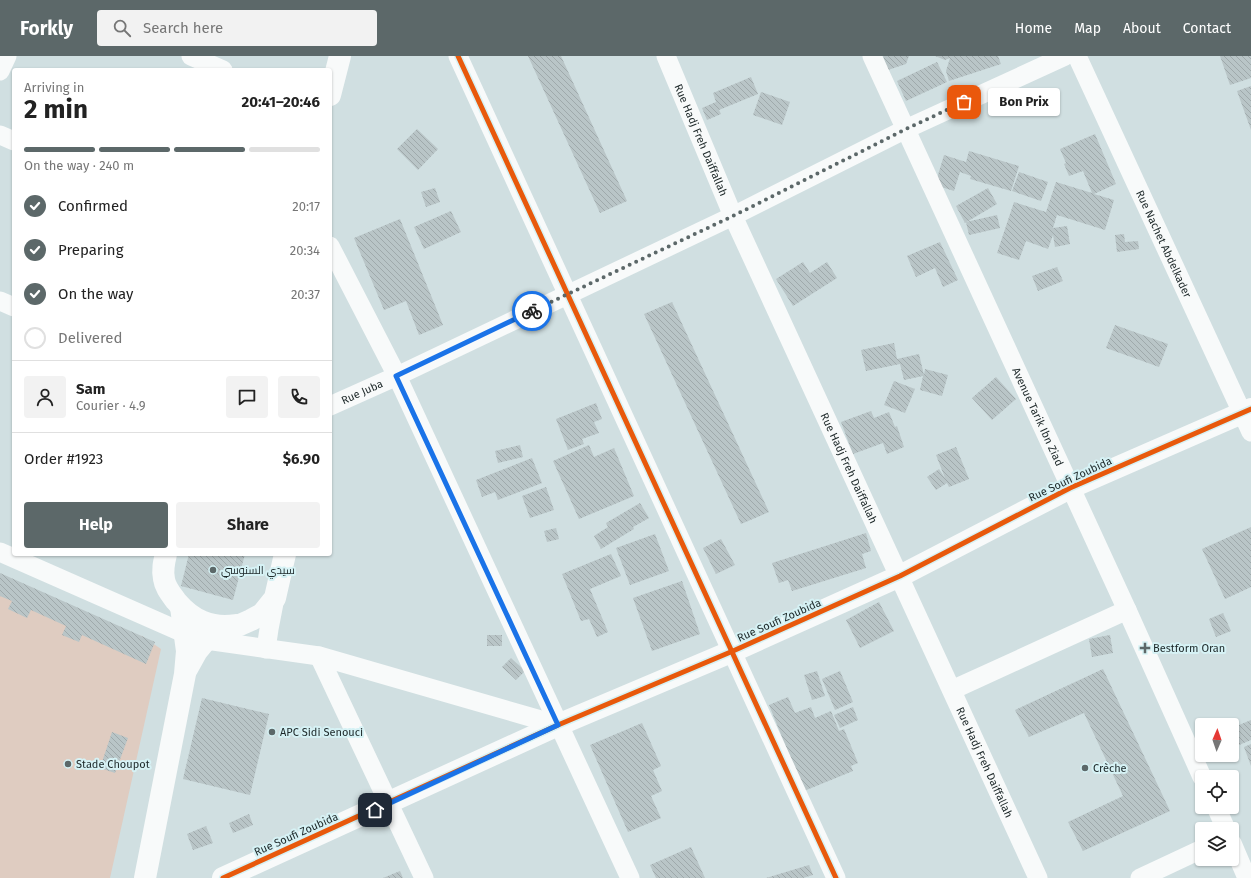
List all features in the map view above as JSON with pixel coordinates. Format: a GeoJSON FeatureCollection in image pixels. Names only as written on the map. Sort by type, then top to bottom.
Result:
{"type":"FeatureCollection","features":[{"type":"Feature","properties":{"kind":"street"},"geometry":{"type":"LineString","coordinates":[[0,71],[7,56]]}},
{"type":"Feature","properties":{"kind":"street"},"geometry":{"type":"LineString","coordinates":[[192,56],[219,68]]}},
{"type":"Feature","properties":{"kind":"street"},"geometry":{"type":"LineString","coordinates":[[332,87],[340,56]]}},
{"type":"Feature","properties":{"kind":"street"},"geometry":{"type":"LineString","coordinates":[[458,56],[733,651],[836,878]]}},
{"type":"Feature","properties":{"kind":"street","name":"Rue Hadj Freh Daiffallah"},"geometry":{"type":"LineString","coordinates":[[666,56],[733,216],[1038,878]]}},
{"type":"Feature","properties":{"kind":"street","name":"Avenue Tarik Ibn Ziad"},"geometry":{"type":"LineString","coordinates":[[872,56],[1127,610],[1199,770]]}},
{"type":"Feature","properties":{"kind":"street","name":"Rue Juba"},"geometry":{"type":"LineString","coordinates":[[332,405],[733,216],[906,129],[1065,56]]}},
{"type":"Feature","properties":{"kind":"street","name":"Rue Nachet Abdelkader"},"geometry":{"type":"LineString","coordinates":[[1077,56],[1248,418]]}},
{"type":"Feature","properties":{"kind":"street"},"geometry":{"type":"LineString","coordinates":[[0,135],[12,140]]}},
{"type":"Feature","properties":{"kind":"street"},"geometry":{"type":"LineString","coordinates":[[332,250],[396,376],[630,878]]}},
{"type":"Feature","properties":{"kind":"street"},"geometry":{"type":"LineString","coordinates":[[0,301],[12,306]]}},
{"type":"Feature","properties":{"kind":"street","name":"Rue Soufi Zoubida"},"geometry":{"type":"LineString","coordinates":[[223,878],[558,725],[733,651],[900,576],[1070,488],[1248,418]]}},
{"type":"Feature","properties":{"kind":"street"},"geometry":{"type":"LineString","coordinates":[[0,552],[196,637],[319,656],[558,725]]}},
{"type":"Feature","properties":{"kind":"street"},"geometry":{"type":"LineString","coordinates":[[165,556],[163,565],[164,579],[170,594],[190,615],[206,623],[227,626],[241,624]]}},
{"type":"Feature","properties":{"kind":"street"},"geometry":{"type":"LineString","coordinates":[[266,649],[285,556]]}},
{"type":"Feature","properties":{"kind":"street"},"geometry":{"type":"LineString","coordinates":[[196,637],[251,620],[262,614],[275,598]]}},
{"type":"Feature","properties":{"kind":"street"},"geometry":{"type":"LineString","coordinates":[[146,878],[185,674],[197,651],[196,637],[182,607]]}},
{"type":"Feature","properties":{"kind":"street"},"geometry":{"type":"LineString","coordinates":[[952,690],[1127,610]]}},
{"type":"Feature","properties":{"kind":"street"},"geometry":{"type":"LineString","coordinates":[[319,656],[424,878]]}},
{"type":"Feature","properties":{"kind":"street"},"geometry":{"type":"LineString","coordinates":[[1140,878],[1195,852]]}},
{"type":"Feature","properties":{"kind":"street"},"geometry":{"type":"LineString","coordinates":[[1239,859],[1247,878]]}},
{"type":"Feature","properties":{"kind":"shaded area","name":"Stade Choupot"},"geometry":{"type":"Polygon","coordinates":[[[0,574],[129,634],[142,636],[161,649],[110,878],[0,878],[0,574]]]}},
{"type":"Feature","properties":{"kind":"building"},"geometry":{"type":"Polygon","coordinates":[[[528,56],[561,56],[627,201],[600,213],[528,56]]]}},
{"type":"Feature","properties":{"kind":"building"},"geometry":{"type":"Polygon","coordinates":[[[883,56],[909,56],[906,64],[888,70],[883,56]]]}},
{"type":"Feature","properties":{"kind":"building"},"geometry":{"type":"Polygon","coordinates":[[[935,56],[998,56],[1001,64],[949,81],[946,71],[950,58],[945,60],[935,56]]]}},
{"type":"Feature","properties":{"kind":"building"},"geometry":{"type":"Polygon","coordinates":[[[1220,56],[1251,56],[1251,78],[1230,85],[1220,56]]]}},
{"type":"Feature","properties":{"kind":"building"},"geometry":{"type":"Polygon","coordinates":[[[937,62],[947,82],[906,101],[897,81],[937,62]]]}},
{"type":"Feature","properties":{"kind":"building"},"geometry":{"type":"Polygon","coordinates":[[[751,77],[758,94],[719,110],[721,114],[707,120],[702,108],[716,102],[713,93],[751,77]]]}},
{"type":"Feature","properties":{"kind":"building"},"geometry":{"type":"Polygon","coordinates":[[[1251,86],[1251,130],[1237,91],[1251,86]]]}},
{"type":"Feature","properties":{"kind":"building"},"geometry":{"type":"Polygon","coordinates":[[[761,92],[790,102],[782,125],[753,115],[761,92]]]}},
{"type":"Feature","properties":{"kind":"building"},"geometry":{"type":"Polygon","coordinates":[[[417,129],[438,149],[418,170],[397,149],[417,129]]]}},
{"type":"Feature","properties":{"kind":"building"},"geometry":{"type":"Polygon","coordinates":[[[1095,134],[1116,184],[1094,194],[1114,200],[1105,230],[1057,215],[1053,228],[1067,226],[1070,244],[1055,247],[1053,235],[1048,249],[1026,241],[1019,260],[997,253],[1014,202],[1046,212],[1056,182],[1092,193],[1083,171],[1069,176],[1064,164],[1066,163],[1060,149],[1095,134]]]}},
{"type":"Feature","properties":{"kind":"building"},"geometry":{"type":"Polygon","coordinates":[[[969,151],[1019,166],[1011,191],[970,179],[971,176],[960,172],[954,191],[935,185],[944,155],[966,162],[969,151]]]}},
{"type":"Feature","properties":{"kind":"building"},"geometry":{"type":"Polygon","coordinates":[[[1019,172],[1048,182],[1041,201],[1012,191],[1019,172]]]}},
{"type":"Feature","properties":{"kind":"building"},"geometry":{"type":"Polygon","coordinates":[[[435,188],[440,202],[426,207],[421,192],[435,188]]]}},
{"type":"Feature","properties":{"kind":"building"},"geometry":{"type":"Polygon","coordinates":[[[988,188],[997,204],[965,223],[956,206],[988,188]]]}},
{"type":"Feature","properties":{"kind":"building"},"geometry":{"type":"Polygon","coordinates":[[[451,211],[461,232],[424,249],[414,227],[451,211]]]}},
{"type":"Feature","properties":{"kind":"building"},"geometry":{"type":"Polygon","coordinates":[[[997,215],[1000,228],[969,235],[966,222],[997,215]]]}},
{"type":"Feature","properties":{"kind":"building"},"geometry":{"type":"Polygon","coordinates":[[[400,219],[443,325],[419,335],[406,301],[384,310],[354,238],[400,219]]]}},
{"type":"Feature","properties":{"kind":"building"},"geometry":{"type":"Polygon","coordinates":[[[1124,234],[1125,242],[1138,241],[1139,249],[1117,252],[1115,235],[1124,234]]]}},
{"type":"Feature","properties":{"kind":"building"},"geometry":{"type":"Polygon","coordinates":[[[940,242],[958,280],[943,287],[935,268],[916,277],[907,256],[940,242]]]}},
{"type":"Feature","properties":{"kind":"building"},"geometry":{"type":"Polygon","coordinates":[[[803,262],[810,273],[827,262],[837,278],[793,306],[776,279],[803,262]]]}},
{"type":"Feature","properties":{"kind":"building"},"geometry":{"type":"Polygon","coordinates":[[[1057,267],[1063,281],[1038,291],[1032,276],[1057,267]]]}},
{"type":"Feature","properties":{"kind":"building"},"geometry":{"type":"Polygon","coordinates":[[[672,302],[769,512],[741,524],[644,314],[672,302]]]}},
{"type":"Feature","properties":{"kind":"building"},"geometry":{"type":"Polygon","coordinates":[[[1115,325],[1168,344],[1159,367],[1106,348],[1115,325]]]}},
{"type":"Feature","properties":{"kind":"building"},"geometry":{"type":"Polygon","coordinates":[[[894,343],[897,359],[919,354],[924,375],[925,369],[948,375],[942,396],[920,390],[923,376],[904,380],[900,364],[866,371],[861,350],[894,343]]]}},
{"type":"Feature","properties":{"kind":"building"},"geometry":{"type":"Polygon","coordinates":[[[996,377],[1016,399],[992,420],[972,398],[996,377]]]}},
{"type":"Feature","properties":{"kind":"building"},"geometry":{"type":"Polygon","coordinates":[[[894,381],[915,389],[905,413],[884,405],[894,381]]]}},
{"type":"Feature","properties":{"kind":"building"},"geometry":{"type":"Polygon","coordinates":[[[596,403],[602,419],[594,422],[599,433],[582,439],[584,444],[568,450],[556,419],[596,403]]]}},
{"type":"Feature","properties":{"kind":"building"},"geometry":{"type":"Polygon","coordinates":[[[871,411],[874,418],[889,412],[895,427],[897,426],[904,447],[887,454],[883,443],[853,454],[841,422],[871,411]]]}},
{"type":"Feature","properties":{"kind":"building"},"geometry":{"type":"Polygon","coordinates":[[[520,445],[523,457],[498,463],[495,451],[520,445]]]}},
{"type":"Feature","properties":{"kind":"building"},"geometry":{"type":"Polygon","coordinates":[[[589,445],[594,457],[614,448],[634,496],[579,519],[553,461],[589,445]]]}},
{"type":"Feature","properties":{"kind":"building"},"geometry":{"type":"Polygon","coordinates":[[[956,447],[969,479],[949,487],[947,483],[936,490],[927,477],[939,469],[945,478],[936,455],[956,447]]]}},
{"type":"Feature","properties":{"kind":"building"},"geometry":{"type":"Polygon","coordinates":[[[532,458],[542,483],[498,500],[495,492],[482,497],[476,480],[532,458]]]}},
{"type":"Feature","properties":{"kind":"building"},"geometry":{"type":"Polygon","coordinates":[[[546,487],[554,510],[530,518],[522,496],[546,487]]]}},
{"type":"Feature","properties":{"kind":"building"},"geometry":{"type":"Polygon","coordinates":[[[640,503],[649,518],[601,549],[594,536],[608,527],[606,523],[640,503]]]}},
{"type":"Feature","properties":{"kind":"building"},"geometry":{"type":"Polygon","coordinates":[[[1251,527],[1251,587],[1225,599],[1202,549],[1251,527]]]}},
{"type":"Feature","properties":{"kind":"building"},"geometry":{"type":"Polygon","coordinates":[[[556,528],[559,539],[547,542],[544,531],[556,528]]]}},
{"type":"Feature","properties":{"kind":"building"},"geometry":{"type":"Polygon","coordinates":[[[866,533],[871,551],[862,554],[866,568],[792,591],[788,580],[779,583],[772,563],[866,533]]]}},
{"type":"Feature","properties":{"kind":"building"},"geometry":{"type":"Polygon","coordinates":[[[655,534],[669,571],[630,585],[616,548],[655,534]]]}},
{"type":"Feature","properties":{"kind":"building"},"geometry":{"type":"Polygon","coordinates":[[[721,539],[735,565],[716,574],[703,548],[721,539]]]}},
{"type":"Feature","properties":{"kind":"building"},"geometry":{"type":"Polygon","coordinates":[[[611,554],[621,576],[590,589],[608,632],[597,637],[589,619],[581,621],[562,574],[611,554]]]}},
{"type":"Feature","properties":{"kind":"building","name":"سيدي السنوسي"},"geometry":{"type":"Polygon","coordinates":[[[188,556],[244,556],[233,600],[181,586],[188,556]]]}},
{"type":"Feature","properties":{"kind":"building"},"geometry":{"type":"Polygon","coordinates":[[[0,573],[155,642],[146,664],[82,635],[79,642],[62,635],[66,626],[31,610],[27,618],[8,609],[12,601],[0,596],[0,573]]]}},
{"type":"Feature","properties":{"kind":"building"},"geometry":{"type":"Polygon","coordinates":[[[682,581],[700,634],[652,651],[633,598],[682,581]]]}},
{"type":"Feature","properties":{"kind":"building"},"geometry":{"type":"Polygon","coordinates":[[[879,602],[894,631],[860,648],[846,620],[879,602]]]}},
{"type":"Feature","properties":{"kind":"building"},"geometry":{"type":"Polygon","coordinates":[[[1223,613],[1231,631],[1216,637],[1209,619],[1223,613]]]}},
{"type":"Feature","properties":{"kind":"building"},"geometry":{"type":"Polygon","coordinates":[[[487,635],[502,635],[502,646],[487,646],[487,635]]]}},
{"type":"Feature","properties":{"kind":"building"},"geometry":{"type":"Polygon","coordinates":[[[1110,635],[1113,653],[1092,657],[1089,639],[1110,635]]]}},
{"type":"Feature","properties":{"kind":"building"},"geometry":{"type":"Polygon","coordinates":[[[511,658],[525,671],[516,680],[502,667],[511,658]]]}},
{"type":"Feature","properties":{"kind":"building"},"geometry":{"type":"Polygon","coordinates":[[[1103,669],[1170,811],[1083,851],[1068,822],[1123,796],[1084,713],[1029,737],[1015,710],[1103,669]]]}},
{"type":"Feature","properties":{"kind":"building"},"geometry":{"type":"Polygon","coordinates":[[[817,671],[825,696],[812,700],[804,675],[817,671]]]}},
{"type":"Feature","properties":{"kind":"building"},"geometry":{"type":"Polygon","coordinates":[[[840,671],[853,702],[835,710],[822,679],[840,671]]]}},
{"type":"Feature","properties":{"kind":"building"},"geometry":{"type":"Polygon","coordinates":[[[788,697],[795,713],[811,707],[815,718],[831,711],[839,731],[844,729],[858,763],[851,766],[853,771],[804,791],[769,705],[788,697]]]}},
{"type":"Feature","properties":{"kind":"building"},"geometry":{"type":"Polygon","coordinates":[[[202,698],[269,714],[250,795],[183,779],[202,698]]]}},
{"type":"Feature","properties":{"kind":"building"},"geometry":{"type":"Polygon","coordinates":[[[853,707],[858,720],[840,728],[834,715],[853,707]]]}},
{"type":"Feature","properties":{"kind":"building"},"geometry":{"type":"Polygon","coordinates":[[[1251,720],[1251,740],[1239,745],[1239,725],[1251,720]]]}},
{"type":"Feature","properties":{"kind":"building"},"geometry":{"type":"Polygon","coordinates":[[[642,723],[661,766],[653,770],[662,791],[651,796],[661,818],[628,832],[590,745],[642,723]]]}},
{"type":"Feature","properties":{"kind":"building"},"geometry":{"type":"Polygon","coordinates":[[[112,732],[128,738],[115,773],[100,768],[112,732]]]}},
{"type":"Feature","properties":{"kind":"building"},"geometry":{"type":"Polygon","coordinates":[[[1251,744],[1251,766],[1244,747],[1251,744]]]}},
{"type":"Feature","properties":{"kind":"building"},"geometry":{"type":"Polygon","coordinates":[[[249,814],[253,825],[233,833],[229,823],[249,814]]]}},
{"type":"Feature","properties":{"kind":"building"},"geometry":{"type":"Polygon","coordinates":[[[206,826],[213,843],[193,850],[187,834],[206,826]]]}},
{"type":"Feature","properties":{"kind":"building"},"geometry":{"type":"Polygon","coordinates":[[[691,847],[705,878],[656,878],[650,865],[691,847]]]}},
{"type":"Feature","properties":{"kind":"building"},"geometry":{"type":"Polygon","coordinates":[[[809,865],[813,875],[803,878],[766,878],[809,865]]]}},
{"type":"Feature","properties":{"kind":"building"},"geometry":{"type":"Polygon","coordinates":[[[400,871],[403,878],[383,878],[400,871]]]}},
{"type":"Feature","properties":{"kind":"cycle path"},"geometry":{"type":"LineString","coordinates":[[458,56],[836,878]]}},
{"type":"Feature","properties":{"kind":"cycle path"},"geometry":{"type":"LineString","coordinates":[[223,878],[558,725],[733,651],[900,576],[1070,488],[1251,409]]}},
{"type":"Feature","properties":{"kind":"way so far"},"geometry":{"type":"LineString","coordinates":[[532,311],[733,216],[906,129],[964,102]]}},
{"type":"Feature","properties":{"kind":"place","name":"Bon Prix"},"geometry":{"type":"Point","coordinates":[964,102]}},
{"type":"Feature","properties":{"kind":"place","name":"سيدي السنوسي"},"geometry":{"type":"Point","coordinates":[213,570]}},
{"type":"Feature","properties":{"kind":"place","name":"Bestform Oran"},"geometry":{"type":"Point","coordinates":[1145,648]}},
{"type":"Feature","properties":{"kind":"place","name":"APC Sidi Senouci"},"geometry":{"type":"Point","coordinates":[272,732]}},
{"type":"Feature","properties":{"kind":"place","name":"Stade Choupot"},"geometry":{"type":"Point","coordinates":[68,764]}},
{"type":"Feature","properties":{"kind":"place","name":"Crèche"},"geometry":{"type":"Point","coordinates":[1085,768]}},
{"type":"Feature","properties":{"kind":"route"},"geometry":{"type":"LineString","coordinates":[[375,810],[558,725],[396,376],[532,311]]}}]}
